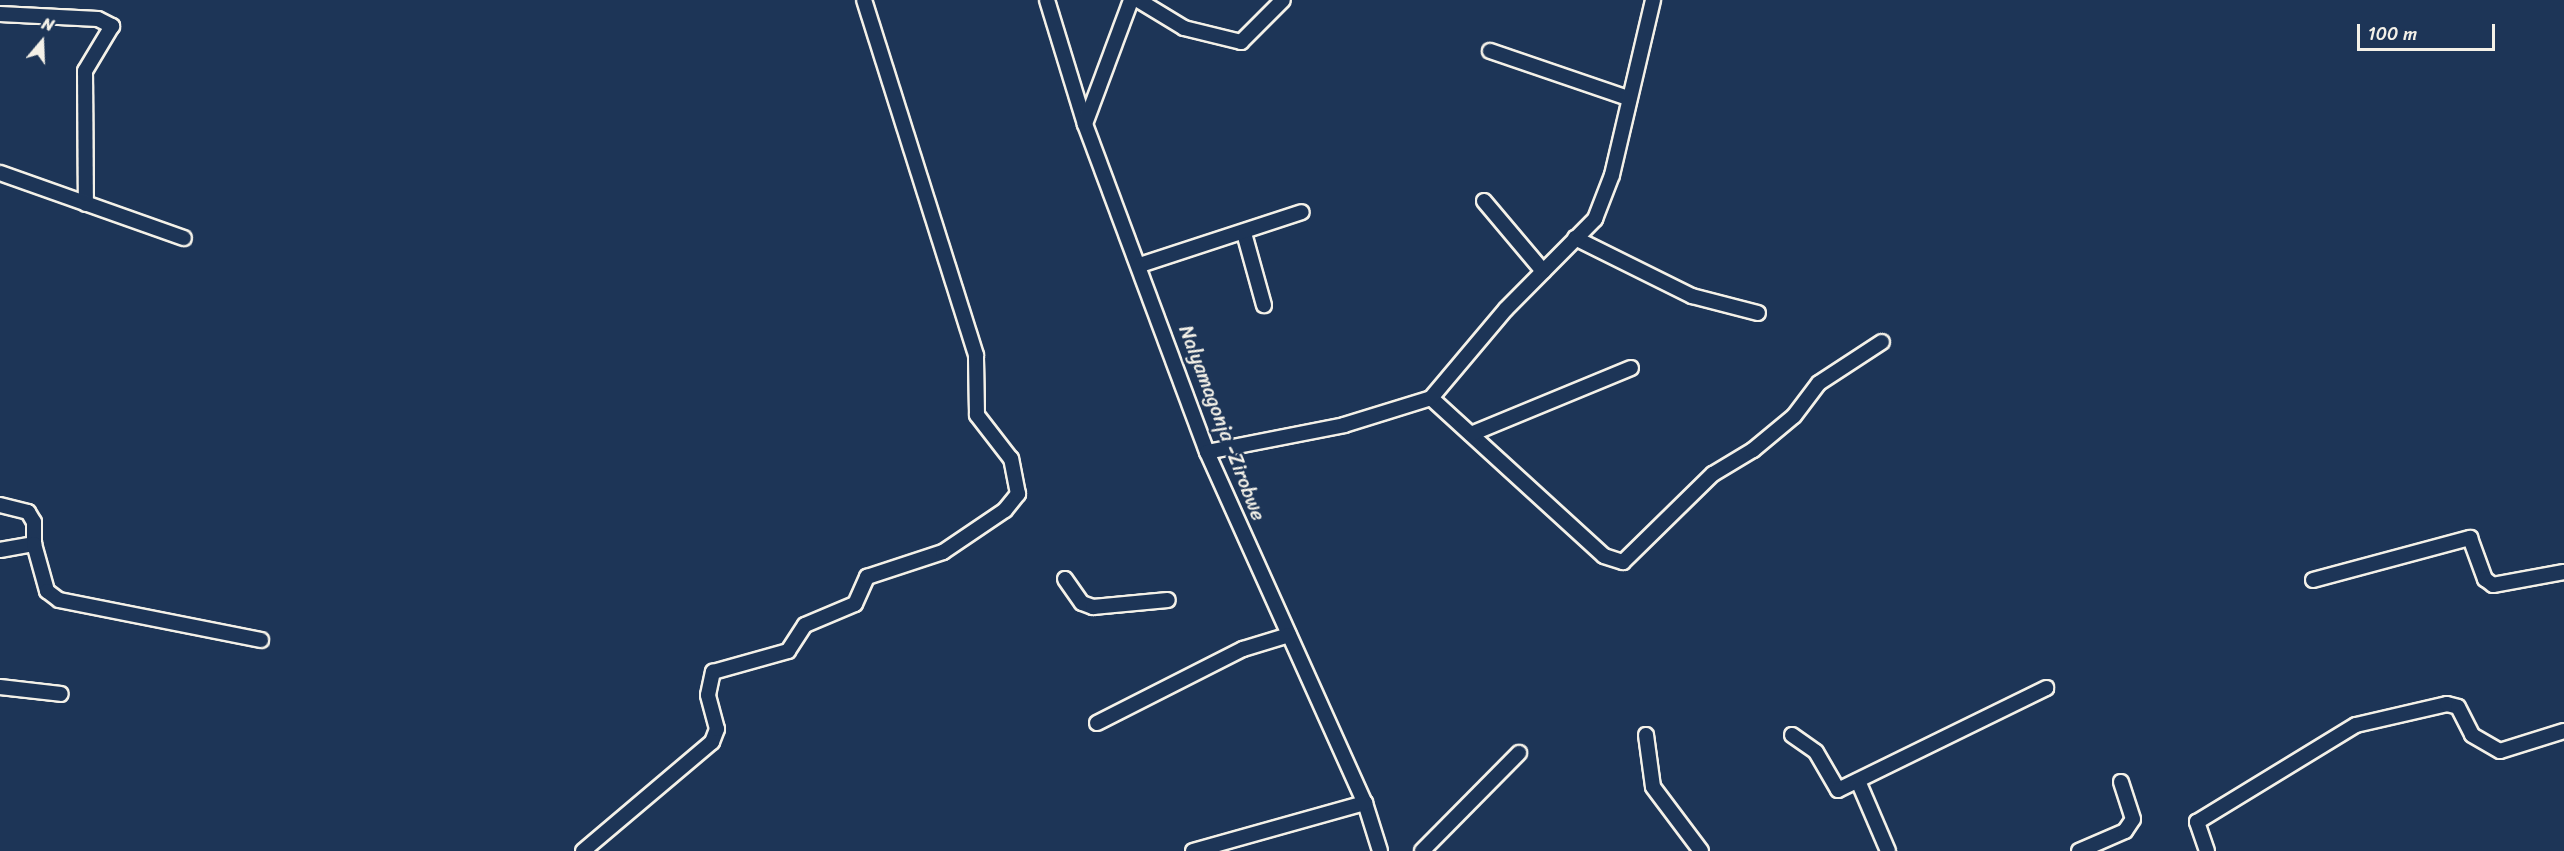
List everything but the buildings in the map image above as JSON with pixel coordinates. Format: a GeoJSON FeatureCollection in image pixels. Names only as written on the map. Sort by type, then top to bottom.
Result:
{"type":"FeatureCollection","features":[{"type":"Feature","properties":{"kind":"street"},"geometry":{"type":"LineString","coordinates":[[583,851],[712,742],[717,729],[708,695],[713,672],[788,651],[804,625],[855,604],[867,577],[943,552],[1005,510],[1018,494],[1011,459],[977,415],[976,355],[864,0]]}},
{"type":"Feature","properties":{"kind":"street","name":"Nalyamagonja -Zirobwe"},"geometry":{"type":"LineString","coordinates":[[1047,0],[1085,124],[1140,264],[1208,452],[1365,803],[1380,851]]}},
{"type":"Feature","properties":{"kind":"street"},"geometry":{"type":"LineString","coordinates":[[1085,124],[1131,0]]}},
{"type":"Feature","properties":{"kind":"street"},"geometry":{"type":"LineString","coordinates":[[1138,0],[1184,28],[1241,42],[1282,0]]}},
{"type":"Feature","properties":{"kind":"street"},"geometry":{"type":"LineString","coordinates":[[1208,452],[1334,428],[1417,407],[1431,398],[1543,271],[1595,219],[1604,198],[1653,0]]}},
{"type":"Feature","properties":{"kind":"street"},"geometry":{"type":"LineString","coordinates":[[0,14],[98,19],[112,26],[85,71],[86,204]]}},
{"type":"Feature","properties":{"kind":"street"},"geometry":{"type":"LineString","coordinates":[[1490,51],[1628,98]]}},
{"type":"Feature","properties":{"kind":"street"},"geometry":{"type":"LineString","coordinates":[[0,173],[184,238]]}},
{"type":"Feature","properties":{"kind":"street"},"geometry":{"type":"LineString","coordinates":[[1484,201],[1543,271]]}},
{"type":"Feature","properties":{"kind":"street"},"geometry":{"type":"LineString","coordinates":[[1140,264],[1244,233],[1302,212]]}},
{"type":"Feature","properties":{"kind":"street"},"geometry":{"type":"LineString","coordinates":[[1244,233],[1264,305]]}},
{"type":"Feature","properties":{"kind":"street"},"geometry":{"type":"LineString","coordinates":[[1575,238],[1692,296],[1758,313]]}},
{"type":"Feature","properties":{"kind":"street"},"geometry":{"type":"LineString","coordinates":[[1431,398],[1604,556],[1623,562],[1713,474],[1753,450],[1794,416],[1819,383],[1882,342]]}},
{"type":"Feature","properties":{"kind":"street"},"geometry":{"type":"LineString","coordinates":[[1471,434],[1631,368]]}},
{"type":"Feature","properties":{"kind":"street"},"geometry":{"type":"LineString","coordinates":[[0,505],[28,512],[34,522],[34,544],[47,591],[59,600],[261,640]]}},
{"type":"Feature","properties":{"kind":"street"},"geometry":{"type":"LineString","coordinates":[[2313,580],[2470,538],[2485,579],[2493,585],[2564,572]]}},
{"type":"Feature","properties":{"kind":"street"},"geometry":{"type":"LineString","coordinates":[[0,550],[34,544]]}},
{"type":"Feature","properties":{"kind":"street"},"geometry":{"type":"LineString","coordinates":[[1065,579],[1082,603],[1092,607],[1168,600]]}},
{"type":"Feature","properties":{"kind":"street"},"geometry":{"type":"LineString","coordinates":[[1097,723],[1243,649],[1289,635]]}},
{"type":"Feature","properties":{"kind":"street"},"geometry":{"type":"LineString","coordinates":[[0,687],[61,694]]}},
{"type":"Feature","properties":{"kind":"street"},"geometry":{"type":"LineString","coordinates":[[1792,735],[1816,752],[1835,790],[1858,781],[2046,688]]}},
{"type":"Feature","properties":{"kind":"street"},"geometry":{"type":"LineString","coordinates":[[2206,851],[2197,822],[2356,725],[2447,704],[2458,706],[2472,735],[2500,751],[2564,731]]}},
{"type":"Feature","properties":{"kind":"street"},"geometry":{"type":"LineString","coordinates":[[1646,735],[1653,787],[1701,851]]}},
{"type":"Feature","properties":{"kind":"street"},"geometry":{"type":"LineString","coordinates":[[1422,851],[1519,753]]}},
{"type":"Feature","properties":{"kind":"street"},"geometry":{"type":"LineString","coordinates":[[1858,781],[1888,851]]}},
{"type":"Feature","properties":{"kind":"street"},"geometry":{"type":"LineString","coordinates":[[2079,851],[2126,831],[2133,819],[2121,782]]}},
{"type":"Feature","properties":{"kind":"street"},"geometry":{"type":"LineString","coordinates":[[1193,851],[1365,803]]}}]}
